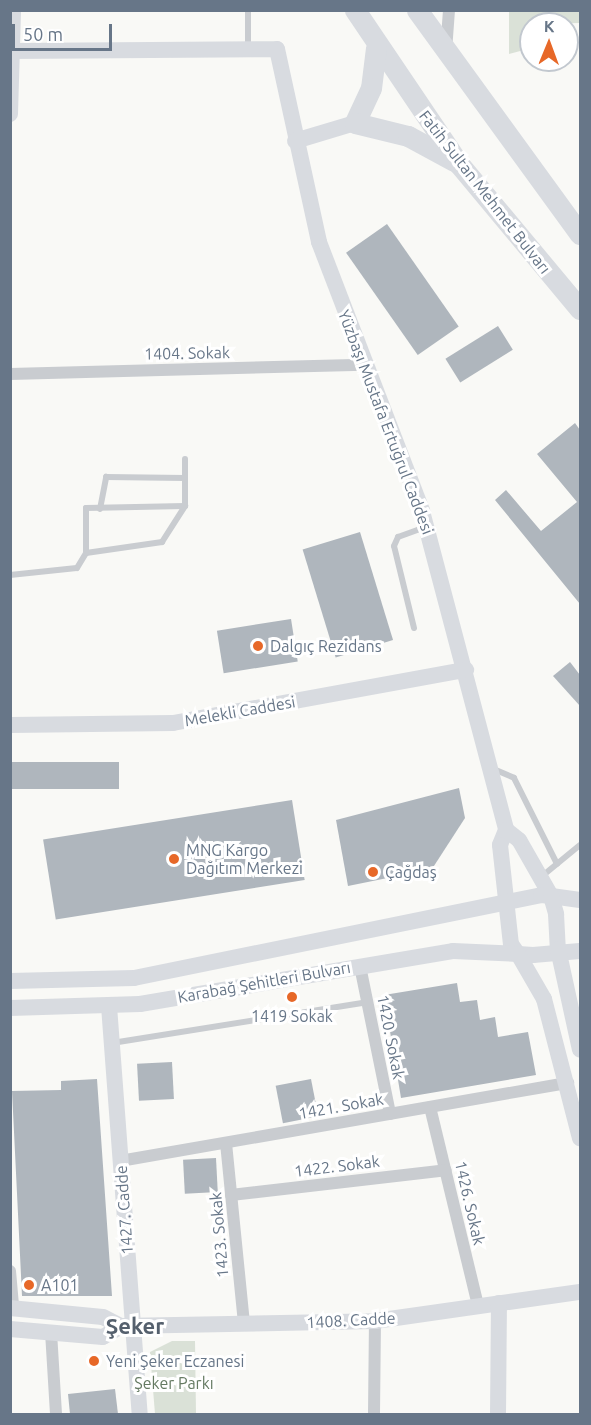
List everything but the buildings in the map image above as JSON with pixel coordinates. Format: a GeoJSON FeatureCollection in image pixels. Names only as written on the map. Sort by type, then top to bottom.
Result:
{"type":"FeatureCollection","features":[{"type":"Feature","properties":{"kind":"highway","name":"Fatih Sultan Mehmet Bulvarı"},"geometry":{"type":"LineString","coordinates":[[355,10],[376,48],[459,164],[580,309]]}},
{"type":"Feature","properties":{"kind":"highway"},"geometry":{"type":"LineString","coordinates":[[417,10],[446,54],[580,234]]}},
{"type":"Feature","properties":{"kind":"highway"},"geometry":{"type":"LineString","coordinates":[[376,48],[371,88],[355,123],[408,136],[459,164]]}},
{"type":"Feature","properties":{"kind":"street"},"geometry":{"type":"LineString","coordinates":[[10,114],[13,10]]}},
{"type":"Feature","properties":{"kind":"street"},"geometry":{"type":"LineString","coordinates":[[446,54],[450,11]]}},
{"type":"Feature","properties":{"kind":"street"},"geometry":{"type":"LineString","coordinates":[[12,51],[248,49]]}},
{"type":"Feature","properties":{"kind":"street","name":"Yüzbaşı Mustafa Ertuğrul Caddesi"},"geometry":{"type":"LineString","coordinates":[[248,49],[277,49],[295,141],[319,243],[426,526],[466,670],[506,830],[500,845],[506,902]]}},
{"type":"Feature","properties":{"kind":"street"},"geometry":{"type":"LineString","coordinates":[[295,141],[355,123]]}},
{"type":"Feature","properties":{"kind":"street","name":"1404. Sokak"},"geometry":{"type":"LineString","coordinates":[[10,374],[364,365]]}},
{"type":"Feature","properties":{"kind":"street","name":"Melekli Caddesi"},"geometry":{"type":"LineString","coordinates":[[10,725],[173,723],[466,670]]}},
{"type":"Feature","properties":{"kind":"street","name":"Yüzbaşı Mustafa Ertuğrul Caddesi"},"geometry":{"type":"LineString","coordinates":[[506,830],[519,840],[538,879],[551,897]]}},
{"type":"Feature","properties":{"kind":"street","name":"Karabağ Şehitleri Bulvarı"},"geometry":{"type":"LineString","coordinates":[[10,981],[134,978],[506,902],[530,895],[580,900]]}},
{"type":"Feature","properties":{"kind":"street"},"geometry":{"type":"LineString","coordinates":[[551,897],[558,949],[578,1021],[580,1050]]}},
{"type":"Feature","properties":{"kind":"street"},"geometry":{"type":"LineString","coordinates":[[506,902],[508,936],[544,999],[568,1083],[580,1138]]}},
{"type":"Feature","properties":{"kind":"street","name":"Karabağ Şehitleri Bulvarı"},"geometry":{"type":"LineString","coordinates":[[10,1008],[109,1006],[453,951],[518,954],[558,949],[580,951]]}},
{"type":"Feature","properties":{"kind":"street","name":"1420. Sokak"},"geometry":{"type":"LineString","coordinates":[[360,966],[390,1114]]}},
{"type":"Feature","properties":{"kind":"street","name":"1427. Cadde"},"geometry":{"type":"LineString","coordinates":[[109,1006],[120,1161],[127,1326],[140,1414]]}},
{"type":"Feature","properties":{"kind":"street","name":"1421. Sokak"},"geometry":{"type":"LineString","coordinates":[[120,1161],[568,1083]]}},
{"type":"Feature","properties":{"kind":"street","name":"1426. Sokak"},"geometry":{"type":"LineString","coordinates":[[430,1107],[478,1306]]}},
{"type":"Feature","properties":{"kind":"street","name":"1423. Sokak"},"geometry":{"type":"LineString","coordinates":[[226,1143],[244,1324]]}},
{"type":"Feature","properties":{"kind":"street","name":"1422. Sokak"},"geometry":{"type":"LineString","coordinates":[[231,1195],[446,1170]]}},
{"type":"Feature","properties":{"kind":"street"},"geometry":{"type":"LineString","coordinates":[[10,1271],[12,1308]]}},
{"type":"Feature","properties":{"kind":"street","name":"1408. Cadde"},"geometry":{"type":"LineString","coordinates":[[12,1308],[103,1317],[127,1326],[375,1321],[580,1292]]}},
{"type":"Feature","properties":{"kind":"street"},"geometry":{"type":"LineString","coordinates":[[498,1414],[499,1303]]}},
{"type":"Feature","properties":{"kind":"street"},"geometry":{"type":"LineString","coordinates":[[374,1414],[375,1321]]}},
{"type":"Feature","properties":{"kind":"street","name":"1408. Cadde"},"geometry":{"type":"LineString","coordinates":[[10,1329],[103,1337],[127,1326]]}},
{"type":"Feature","properties":{"kind":"street"},"geometry":{"type":"LineString","coordinates":[[51,1332],[56,1414]]}},
{"type":"Feature","properties":{"kind":"lane"},"geometry":{"type":"LineString","coordinates":[[248,10],[248,49]]}},
{"type":"Feature","properties":{"kind":"lane"},"geometry":{"type":"LineString","coordinates":[[86,553],[162,542],[185,506],[185,459]]}},
{"type":"Feature","properties":{"kind":"lane"},"geometry":{"type":"LineString","coordinates":[[100,509],[106,477],[185,478]]}},
{"type":"Feature","properties":{"kind":"lane"},"geometry":{"type":"LineString","coordinates":[[10,575],[76,568],[86,553],[86,508],[185,506]]}},
{"type":"Feature","properties":{"kind":"lane"},"geometry":{"type":"LineString","coordinates":[[414,628],[394,546],[398,537],[426,526]]}},
{"type":"Feature","properties":{"kind":"lane"},"geometry":{"type":"LineString","coordinates":[[491,768],[514,778],[557,864]]}},
{"type":"Feature","properties":{"kind":"lane"},"geometry":{"type":"LineString","coordinates":[[538,879],[580,845]]}},
{"type":"Feature","properties":{"kind":"lane"},"geometry":{"type":"LineString","coordinates":[[111,1043],[367,1002]]}},
{"type":"Feature","properties":{"kind":"green space"},"geometry":{"type":"Polygon","coordinates":[[[509,11],[580,11],[579,23],[579,12],[519,12],[519,51],[509,54],[509,11]]]}},
{"type":"Feature","properties":{"kind":"green space","name":"Şeker Parkı"},"geometry":{"type":"Polygon","coordinates":[[[172,1341],[195,1341],[196,1414],[155,1414],[150,1352],[172,1341]]]}},
{"type":"Feature","properties":{"kind":"place","name":"Dalgıç Rezidans"},"geometry":{"type":"Point","coordinates":[258,646]}},
{"type":"Feature","properties":{"kind":"place","name":"MNG Kargo Dağıtım Merkezi"},"geometry":{"type":"Point","coordinates":[174,859]}},
{"type":"Feature","properties":{"kind":"place","name":"Çağdaş"},"geometry":{"type":"Point","coordinates":[373,872]}},
{"type":"Feature","properties":{"kind":"place","name":"1419 Sokak"},"geometry":{"type":"Point","coordinates":[292,997]}},
{"type":"Feature","properties":{"kind":"place","name":"A101"},"geometry":{"type":"Point","coordinates":[29,1285]}},
{"type":"Feature","properties":{"kind":"place","name":"Yeni Şeker Eczanesi"},"geometry":{"type":"Point","coordinates":[94,1361]}},
{"type":"Feature","properties":{"kind":"district","name":"Şeker"},"geometry":{"type":"Point","coordinates":[135,1326]}}]}
